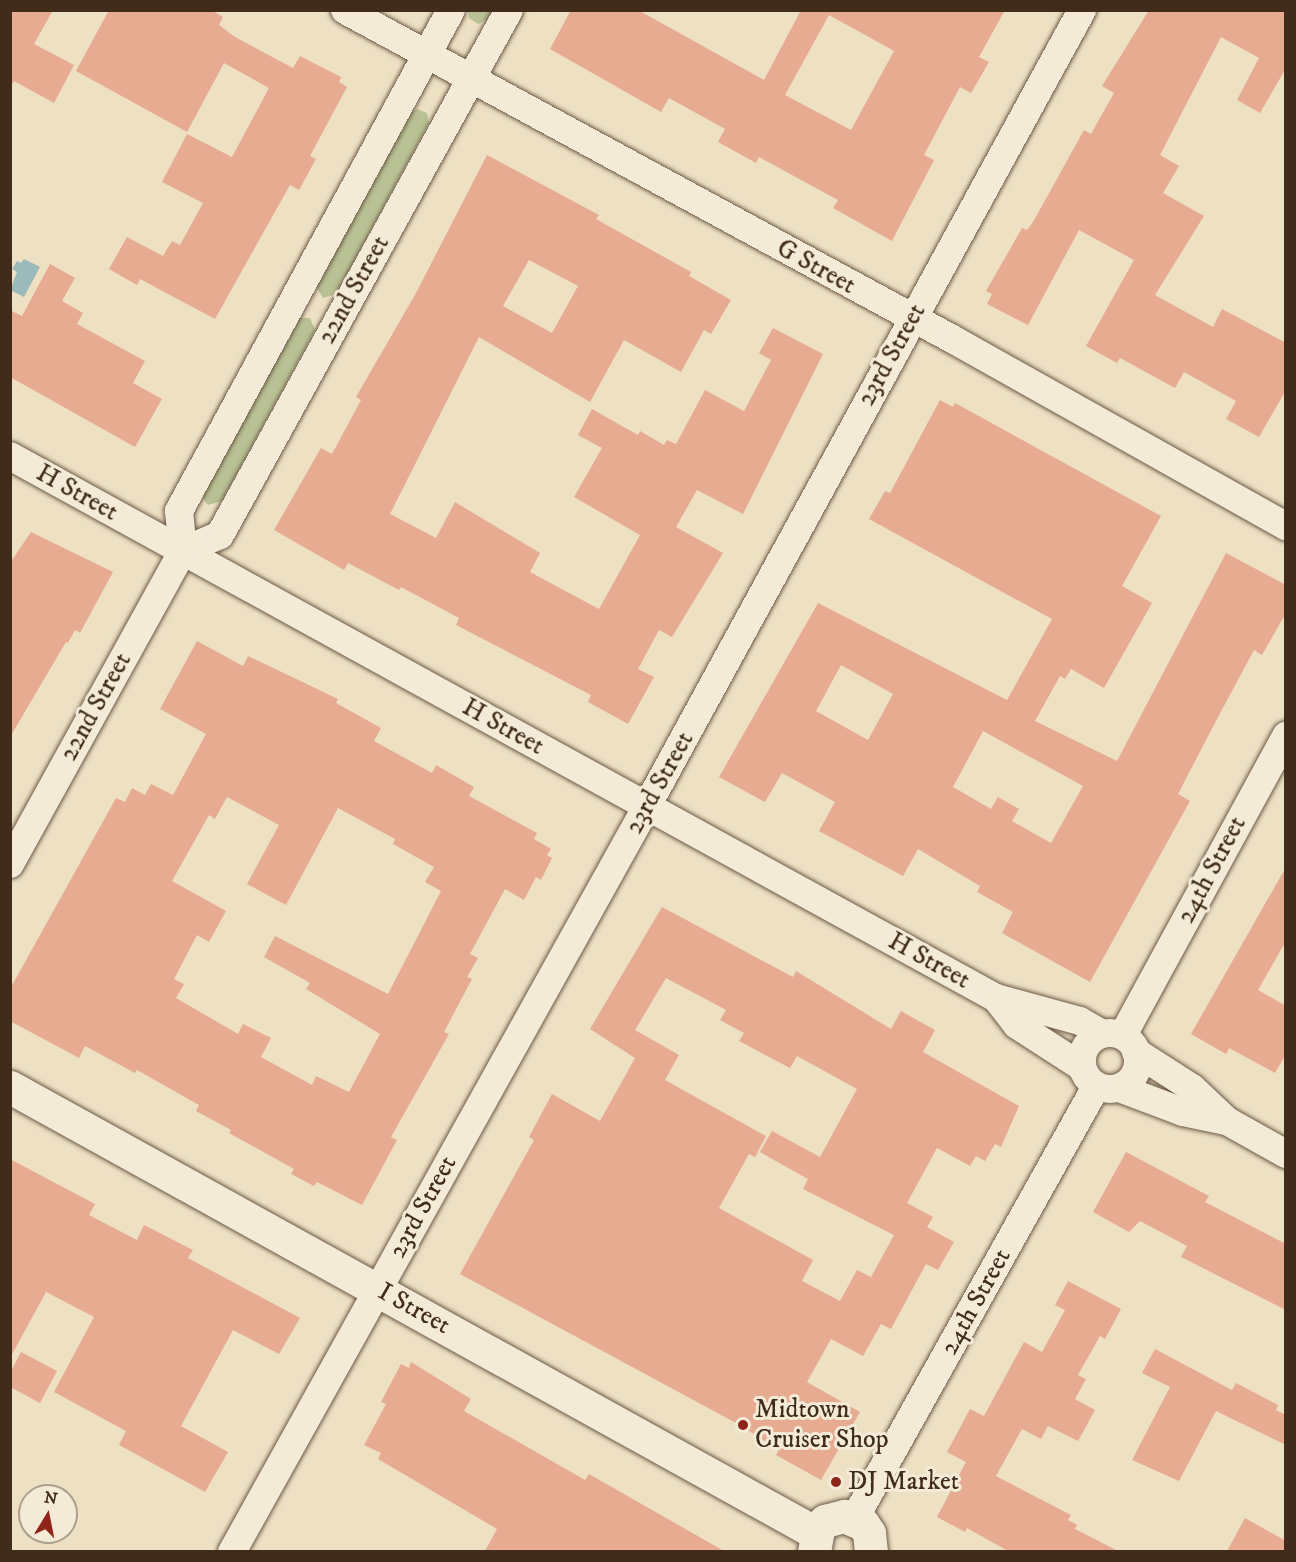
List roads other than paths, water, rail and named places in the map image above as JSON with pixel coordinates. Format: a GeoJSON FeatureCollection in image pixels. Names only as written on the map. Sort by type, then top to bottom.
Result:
{"type":"FeatureCollection","features":[{"type":"Feature","properties":{"kind":"street","name":"G Street"},"geometry":{"type":"LineString","coordinates":[[345,10],[1286,526]]}},
{"type":"Feature","properties":{"kind":"street","name":"22nd Street"},"geometry":{"type":"LineString","coordinates":[[10,864],[183,551],[179,511],[451,10]]}},
{"type":"Feature","properties":{"kind":"street","name":"22nd Street"},"geometry":{"type":"LineString","coordinates":[[183,551],[220,535],[509,10]]}},
{"type":"Feature","properties":{"kind":"street","name":"23rd Street"},"geometry":{"type":"LineString","coordinates":[[232,1551],[647,806],[1082,10]]}},
{"type":"Feature","properties":{"kind":"street","name":"H Street"},"geometry":{"type":"LineString","coordinates":[[10,456],[996,998],[1080,1021],[1120,1040],[1192,1088],[1227,1121],[1286,1154]]}},
{"type":"Feature","properties":{"kind":"street","name":"24th Street"},"geometry":{"type":"LineString","coordinates":[[1120,1040],[1286,736]]}},
{"type":"Feature","properties":{"kind":"street","name":"H Street"},"geometry":{"type":"LineString","coordinates":[[996,998],[1017,1025],[1099,1080],[1184,1112],[1227,1121]]}},
{"type":"Feature","properties":{"kind":"street"},"geometry":{"type":"LineString","coordinates":[[1120,1040],[1137,1069],[1099,1080],[1083,1050],[1120,1040]]}},
{"type":"Feature","properties":{"kind":"street","name":"24th Street"},"geometry":{"type":"LineString","coordinates":[[855,1518],[1099,1080]]}},
{"type":"Feature","properties":{"kind":"street","name":"I Street"},"geometry":{"type":"LineString","coordinates":[[10,1087],[377,1288],[815,1542]]}},
{"type":"Feature","properties":{"kind":"street"},"geometry":{"type":"LineString","coordinates":[[815,1542],[834,1517],[855,1518],[869,1533],[871,1551]]}},
{"type":"Feature","properties":{"kind":"water"},"geometry":{"type":"Polygon","coordinates":[[[24,259],[40,267],[24,297],[10,290],[17,272],[12,269],[17,261],[21,263],[24,259]]]}},
{"type":"Feature","properties":{"kind":"place","name":"Midtown Cruiser Shop"},"geometry":{"type":"Point","coordinates":[743,1425]}},
{"type":"Feature","properties":{"kind":"place","name":"DJ Market"},"geometry":{"type":"Point","coordinates":[836,1482]}}]}
